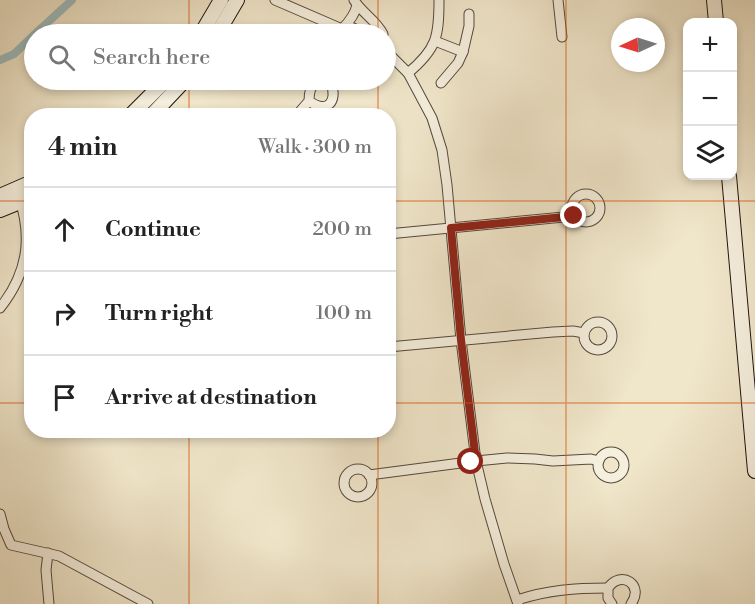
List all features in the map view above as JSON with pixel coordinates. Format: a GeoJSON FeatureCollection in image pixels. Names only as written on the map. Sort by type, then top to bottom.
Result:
{"type":"FeatureCollection","features":[{"type":"Feature","properties":{"kind":"street"},"geometry":{"type":"LineString","coordinates":[[207,24],[221,0]]}},
{"type":"Feature","properties":{"kind":"street"},"geometry":{"type":"LineString","coordinates":[[223,24],[237,0]]}},
{"type":"Feature","properties":{"kind":"street"},"geometry":{"type":"LineString","coordinates":[[275,0],[327,24]]}},
{"type":"Feature","properties":{"kind":"street"},"geometry":{"type":"LineString","coordinates":[[408,73],[421,62],[437,37],[439,0]]}},
{"type":"Feature","properties":{"kind":"street"},"geometry":{"type":"LineString","coordinates":[[558,0],[562,37]]}},
{"type":"Feature","properties":{"kind":"street"},"geometry":{"type":"LineString","coordinates":[[714,0],[716,18]]}},
{"type":"Feature","properties":{"kind":"street"},"geometry":{"type":"LineString","coordinates":[[348,24],[355,12],[355,2]]}},
{"type":"Feature","properties":{"kind":"street"},"geometry":{"type":"LineString","coordinates":[[355,2],[377,24]]}},
{"type":"Feature","properties":{"kind":"street"},"geometry":{"type":"LineString","coordinates":[[441,83],[464,52],[469,14]]}},
{"type":"Feature","properties":{"kind":"street"},"geometry":{"type":"LineString","coordinates":[[435,41],[464,52]]}},
{"type":"Feature","properties":{"kind":"street"},"geometry":{"type":"LineString","coordinates":[[396,62],[408,73],[432,118],[442,150],[476,461],[484,499],[518,602],[552,591],[608,588]]}},
{"type":"Feature","properties":{"kind":"street"},"geometry":{"type":"LineString","coordinates":[[138,108],[156,90]]}},
{"type":"Feature","properties":{"kind":"street"},"geometry":{"type":"LineString","coordinates":[[159,108],[176,90]]}},
{"type":"Feature","properties":{"kind":"street"},"geometry":{"type":"LineString","coordinates":[[303,108],[309,101]]}},
{"type":"Feature","properties":{"kind":"street"},"geometry":{"type":"LineString","coordinates":[[729,180],[755,471]]}},
{"type":"Feature","properties":{"kind":"street"},"geometry":{"type":"LineString","coordinates":[[0,196],[23,196]]}},
{"type":"Feature","properties":{"kind":"street"},"geometry":{"type":"LineString","coordinates":[[0,210],[23,196]]}},
{"type":"Feature","properties":{"kind":"street"},"geometry":{"type":"LineString","coordinates":[[396,233],[574,216]]}},
{"type":"Feature","properties":{"kind":"street"},"geometry":{"type":"LineString","coordinates":[[0,308],[16,285],[24,255]]}},
{"type":"Feature","properties":{"kind":"street"},"geometry":{"type":"LineString","coordinates":[[396,346],[573,331],[584,333]]}},
{"type":"Feature","properties":{"kind":"street"},"geometry":{"type":"LineString","coordinates":[[369,475],[507,458],[599,461]]}},
{"type":"Feature","properties":{"kind":"street"},"geometry":{"type":"LineString","coordinates":[[0,514],[11,545],[64,559],[148,604]]}},
{"type":"Feature","properties":{"kind":"street"},"geometry":{"type":"LineString","coordinates":[[48,553],[46,570],[49,604]]}},
{"type":"Feature","properties":{"kind":"street"},"geometry":{"type":"LineString","coordinates":[[612,604],[608,598],[608,588],[618,579],[628,580],[634,587],[635,596],[631,604]]}},
{"type":"Feature","properties":{"kind":"waterway"},"geometry":{"type":"LineString","coordinates":[[46,24],[72,0]]}},
{"type":"Feature","properties":{"kind":"waterway"},"geometry":{"type":"LineString","coordinates":[[0,60],[14,54],[24,44]]}},
{"type":"Feature","properties":{"kind":"route"},"geometry":{"type":"LineString","coordinates":[[471,462],[476,461],[461,340],[451,228],[574,216]]}}]}
